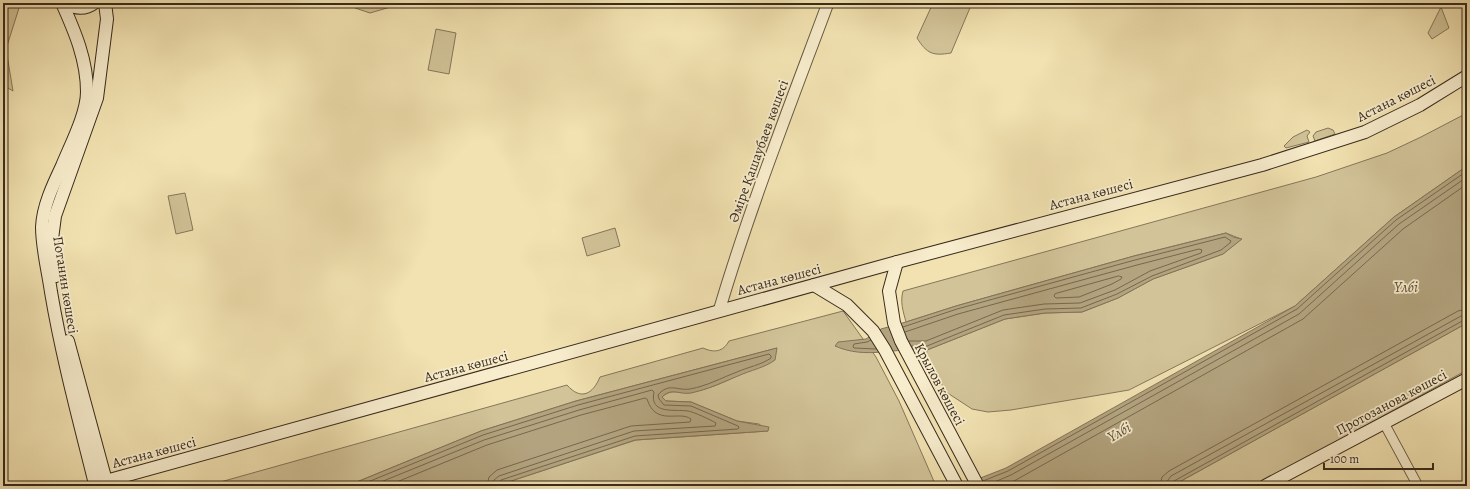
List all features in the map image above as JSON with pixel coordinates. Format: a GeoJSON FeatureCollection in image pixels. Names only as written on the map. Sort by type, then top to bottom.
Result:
{"type":"FeatureCollection","features":[{"type":"Feature","properties":{"kind":"main road"},"geometry":{"type":"LineString","coordinates":[[62,3],[78,8],[86,8],[94,3]]}},
{"type":"Feature","properties":{"kind":"main road","name":"Потанин көшесі"},"geometry":{"type":"LineString","coordinates":[[62,3],[74,29],[84,59],[87,93],[90,103],[55,216],[52,239],[56,279],[96,484]]}},
{"type":"Feature","properties":{"kind":"main road","name":"Потанин көшесі"},"geometry":{"type":"LineString","coordinates":[[90,103],[97,98],[107,18],[105,3]]}},
{"type":"Feature","properties":{"kind":"main road","name":"Астана көшесі"},"geometry":{"type":"LineString","coordinates":[[96,484],[897,262],[1262,165],[1361,133],[1420,105],[1467,76]]}},
{"type":"Feature","properties":{"kind":"main road","name":"Крылов көшесі"},"geometry":{"type":"LineString","coordinates":[[897,262],[889,291],[894,323],[901,341],[978,486]]}},
{"type":"Feature","properties":{"kind":"main road"},"geometry":{"type":"LineString","coordinates":[[814,285],[847,305],[873,331],[885,350],[957,486]]}},
{"type":"Feature","properties":{"kind":"main road","name":"Протозанова көшесі"},"geometry":{"type":"LineString","coordinates":[[1266,486],[1467,379]]}},
{"type":"Feature","properties":{"kind":"street","name":"Әміре Қашаубаев көшесі"},"geometry":{"type":"LineString","coordinates":[[719,311],[775,145],[828,3]]}},
{"type":"Feature","properties":{"kind":"street"},"geometry":{"type":"LineString","coordinates":[[1384,424],[1418,486]]}},
{"type":"Feature","properties":{"kind":"shaded area"},"geometry":{"type":"Polygon","coordinates":[[[3,3],[17,3],[19,8],[6,49],[13,91],[3,85],[3,3]]]}},
{"type":"Feature","properties":{"kind":"shaded area"},"geometry":{"type":"Polygon","coordinates":[[[354,3],[404,3],[370,13],[355,8],[354,3]]]}},
{"type":"Feature","properties":{"kind":"shaded area"},"geometry":{"type":"Polygon","coordinates":[[[933,3],[972,3],[951,53],[931,53],[924,48],[917,38],[933,3]]]}},
{"type":"Feature","properties":{"kind":"shaded area"},"geometry":{"type":"Polygon","coordinates":[[[1441,7],[1449,28],[1432,39],[1428,33],[1441,7]]]}},
{"type":"Feature","properties":{"kind":"shaded area"},"geometry":{"type":"Polygon","coordinates":[[[436,29],[456,33],[449,74],[428,70],[436,29]]]}},
{"type":"Feature","properties":{"kind":"shaded area"},"geometry":{"type":"Polygon","coordinates":[[[1467,113],[1467,166],[1394,217],[1295,306],[1129,390],[1011,410],[988,412],[972,409],[946,392],[926,357],[927,350],[1005,319],[1045,313],[1082,312],[1118,298],[1153,279],[1223,254],[1241,239],[1226,233],[1134,256],[956,306],[906,322],[902,303],[903,291],[1316,177],[1387,153],[1467,113]]]}},
{"type":"Feature","properties":{"kind":"shaded area"},"geometry":{"type":"Polygon","coordinates":[[[1328,128],[1333,130],[1335,134],[1315,141],[1313,136],[1316,132],[1328,128]]]}},
{"type":"Feature","properties":{"kind":"shaded area"},"geometry":{"type":"Polygon","coordinates":[[[1307,130],[1310,132],[1307,136],[1309,142],[1286,148],[1284,146],[1293,137],[1307,130]]]}},
{"type":"Feature","properties":{"kind":"shaded area"},"geometry":{"type":"Polygon","coordinates":[[[185,193],[193,230],[176,234],[168,196],[185,193]]]}},
{"type":"Feature","properties":{"kind":"shaded area"},"geometry":{"type":"Polygon","coordinates":[[[615,228],[620,246],[587,256],[582,238],[615,228]]]}},
{"type":"Feature","properties":{"kind":"shaded area"},"geometry":{"type":"Polygon","coordinates":[[[843,311],[876,357],[899,401],[936,486],[496,486],[636,440],[768,431],[759,424],[737,421],[691,402],[666,401],[662,397],[670,392],[689,393],[717,385],[738,375],[777,348],[576,401],[481,431],[347,486],[206,486],[567,385],[577,393],[586,393],[594,388],[600,377],[703,348],[711,351],[718,350],[727,345],[729,341],[843,311]]]}},
{"type":"Feature","properties":{"kind":"shaded area"},"geometry":{"type":"Polygon","coordinates":[[[1467,323],[1467,370],[1255,486],[1172,486],[1467,323]]]}},
{"type":"Feature","properties":{"kind":"water","name":"Үлбі"},"geometry":{"type":"Polygon","coordinates":[[[1467,166],[1467,323],[1172,486],[960,486],[1006,468],[1295,306],[1394,217],[1467,166]]]}},
{"type":"Feature","properties":{"kind":"water"},"geometry":{"type":"Polygon","coordinates":[[[1226,233],[1233,237],[1242,239],[1223,254],[1153,279],[1118,298],[1082,312],[1045,313],[1005,319],[927,350],[869,353],[847,350],[835,346],[838,342],[866,339],[881,329],[956,306],[1134,256],[1226,233]]]}},
{"type":"Feature","properties":{"kind":"water"},"geometry":{"type":"Polygon","coordinates":[[[777,348],[775,360],[762,367],[704,390],[691,393],[669,392],[662,397],[666,401],[691,402],[737,421],[769,427],[768,431],[635,440],[496,486],[347,486],[481,431],[576,401],[777,348]]]}}]}
